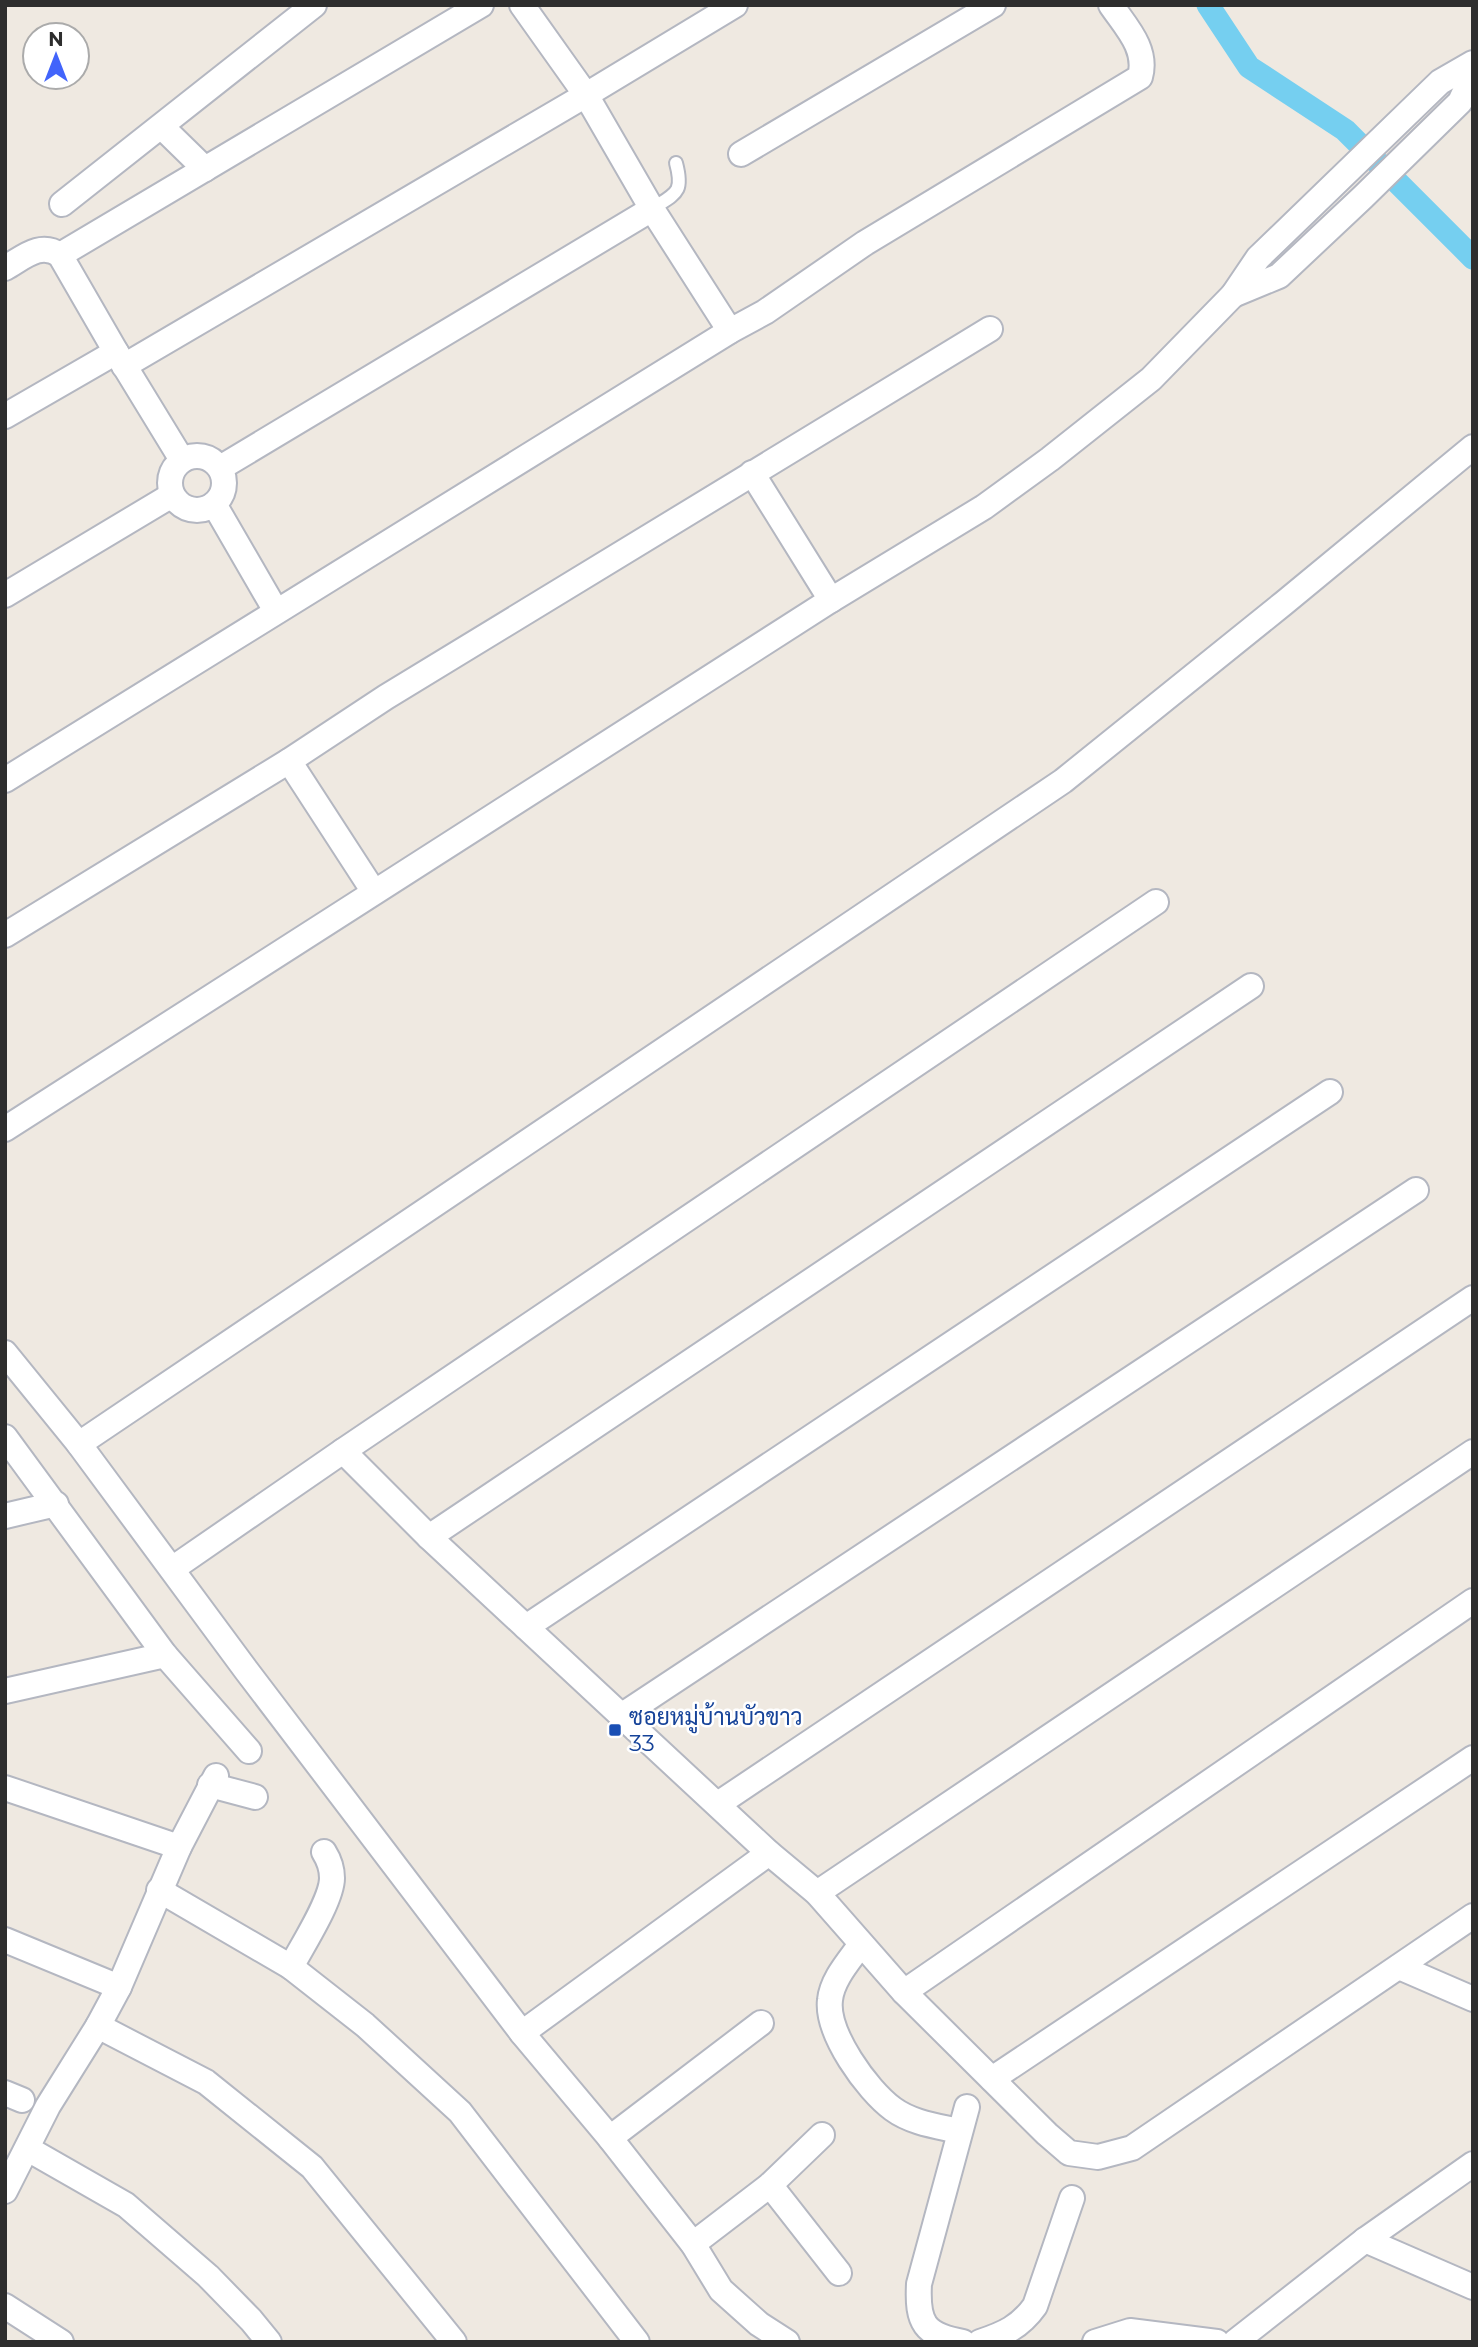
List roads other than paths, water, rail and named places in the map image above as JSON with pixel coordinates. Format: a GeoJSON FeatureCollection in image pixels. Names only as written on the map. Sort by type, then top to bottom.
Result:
{"type":"FeatureCollection","features":[{"type":"Feature","properties":{"kind":"street"},"geometry":{"type":"LineString","coordinates":[[62,204],[314,5]]}},
{"type":"Feature","properties":{"kind":"street"},"geometry":{"type":"LineString","coordinates":[[60,255],[481,5]]}},
{"type":"Feature","properties":{"kind":"street"},"geometry":{"type":"LineString","coordinates":[[522,5],[586,96],[652,209],[730,331]]}},
{"type":"Feature","properties":{"kind":"street"},"geometry":{"type":"LineString","coordinates":[[5,416],[120,359],[586,96],[735,5]]}},
{"type":"Feature","properties":{"kind":"street"},"geometry":{"type":"LineString","coordinates":[[741,154],[993,5]]}},
{"type":"Feature","properties":{"kind":"street"},"geometry":{"type":"LineString","coordinates":[[5,780],[730,331],[765,312],[865,243],[1140,77],[1143,60],[1140,50],[1111,5]]}},
{"type":"Feature","properties":{"kind":"street"},"geometry":{"type":"LineString","coordinates":[[5,1129],[831,600],[984,506],[1050,459],[1151,379],[1233,295],[1258,258],[1440,82],[1473,63]]}},
{"type":"Feature","properties":{"kind":"street"},"geometry":{"type":"LineString","coordinates":[[1233,295],[1279,276],[1460,102],[1473,74]]}},
{"type":"Feature","properties":{"kind":"street"},"geometry":{"type":"LineString","coordinates":[[162,127],[205,169]]}},
{"type":"Feature","properties":{"kind":"street"},"geometry":{"type":"LineString","coordinates":[[220,468],[652,209]]}},
{"type":"Feature","properties":{"kind":"street"},"geometry":{"type":"LineString","coordinates":[[5,268],[38,249],[48,248],[60,255],[182,460]]}},
{"type":"Feature","properties":{"kind":"street"},"geometry":{"type":"LineString","coordinates":[[5,934],[289,761],[386,697],[990,329]]}},
{"type":"Feature","properties":{"kind":"street"},"geometry":{"type":"LineString","coordinates":[[79,1444],[1063,781],[1473,447]]}},
{"type":"Feature","properties":{"kind":"street"},"geometry":{"type":"LineString","coordinates":[[202,456],[220,468],[224,487],[214,504],[203,509],[191,509],[180,504],[172,495],[170,476],[182,460],[202,456]]}},
{"type":"Feature","properties":{"kind":"street"},"geometry":{"type":"LineString","coordinates":[[752,473],[831,600]]}},
{"type":"Feature","properties":{"kind":"street"},"geometry":{"type":"LineString","coordinates":[[5,595],[172,495]]}},
{"type":"Feature","properties":{"kind":"street"},"geometry":{"type":"LineString","coordinates":[[214,504],[276,611]]}},
{"type":"Feature","properties":{"kind":"street"},"geometry":{"type":"LineString","coordinates":[[289,761],[374,892]]}},
{"type":"Feature","properties":{"kind":"street"},"geometry":{"type":"LineString","coordinates":[[173,1569],[343,1451],[1156,902]]}},
{"type":"Feature","properties":{"kind":"street"},"geometry":{"type":"LineString","coordinates":[[429,1537],[1251,986]]}},
{"type":"Feature","properties":{"kind":"street"},"geometry":{"type":"LineString","coordinates":[[526,1627],[1330,1092]]}},
{"type":"Feature","properties":{"kind":"street"},"geometry":{"type":"LineString","coordinates":[[621,1716],[1416,1190]]}},
{"type":"Feature","properties":{"kind":"street"},"geometry":{"type":"LineString","coordinates":[[718,1804],[1473,1298]]}},
{"type":"Feature","properties":{"kind":"street"},"geometry":{"type":"LineString","coordinates":[[5,1353],[79,1444],[246,1670],[522,2033],[610,2138],[693,2244],[721,2290],[759,2324],[787,2342]]}},
{"type":"Feature","properties":{"kind":"street"},"geometry":{"type":"LineString","coordinates":[[5,1437],[165,1655],[249,1751]]}},
{"type":"Feature","properties":{"kind":"street"},"geometry":{"type":"LineString","coordinates":[[343,1451],[429,1537],[769,1853],[817,1894],[904,1992],[1046,2134],[1069,2153],[1098,2157],[1132,2148],[1473,1916]]}},
{"type":"Feature","properties":{"kind":"street"},"geometry":{"type":"LineString","coordinates":[[817,1894],[1473,1452]]}},
{"type":"Feature","properties":{"kind":"street"},"geometry":{"type":"LineString","coordinates":[[5,1516],[55,1504]]}},
{"type":"Feature","properties":{"kind":"street"},"geometry":{"type":"LineString","coordinates":[[904,1992],[1473,1601]]}},
{"type":"Feature","properties":{"kind":"street"},"geometry":{"type":"LineString","coordinates":[[5,1691],[165,1655]]}},
{"type":"Feature","properties":{"kind":"street"},"geometry":{"type":"LineString","coordinates":[[992,2079],[1473,1758]]}},
{"type":"Feature","properties":{"kind":"street"},"geometry":{"type":"LineString","coordinates":[[5,2191],[48,2106],[99,2026],[119,1987],[178,1847],[213,1781],[255,1797]]}},
{"type":"Feature","properties":{"kind":"street"},"geometry":{"type":"LineString","coordinates":[[5,1788],[178,1847]]}},
{"type":"Feature","properties":{"kind":"street"},"geometry":{"type":"LineString","coordinates":[[291,1967],[320,1912],[332,1880],[331,1865],[324,1852]]}},
{"type":"Feature","properties":{"kind":"street"},"geometry":{"type":"LineString","coordinates":[[522,2033],[769,1853]]}},
{"type":"Feature","properties":{"kind":"street"},"geometry":{"type":"LineString","coordinates":[[159,1890],[291,1967],[365,2025],[460,2112],[637,2342]]}},
{"type":"Feature","properties":{"kind":"street"},"geometry":{"type":"LineString","coordinates":[[5,1940],[119,1987]]}},
{"type":"Feature","properties":{"kind":"street"},"geometry":{"type":"LineString","coordinates":[[861,1944],[833,1986],[829,2002],[835,2029],[851,2064],[893,2109],[914,2120],[959,2131]]}},
{"type":"Feature","properties":{"kind":"street"},"geometry":{"type":"LineString","coordinates":[[1399,1967],[1473,1999]]}},
{"type":"Feature","properties":{"kind":"street"},"geometry":{"type":"LineString","coordinates":[[610,2138],[761,2023]]}},
{"type":"Feature","properties":{"kind":"street"},"geometry":{"type":"LineString","coordinates":[[99,2026],[206,2082],[312,2166],[454,2342]]}},
{"type":"Feature","properties":{"kind":"street"},"geometry":{"type":"LineString","coordinates":[[963,2342],[944,2338],[925,2325],[918,2308],[919,2284],[967,2106]]}},
{"type":"Feature","properties":{"kind":"street"},"geometry":{"type":"LineString","coordinates":[[693,2244],[770,2185],[822,2135]]}},
{"type":"Feature","properties":{"kind":"street"},"geometry":{"type":"LineString","coordinates":[[28,2149],[126,2205],[208,2276],[269,2342]]}},
{"type":"Feature","properties":{"kind":"street"},"geometry":{"type":"LineString","coordinates":[[1235,2342],[1364,2240],[1473,2164]]}},
{"type":"Feature","properties":{"kind":"street"},"geometry":{"type":"LineString","coordinates":[[770,2185],[839,2273]]}},
{"type":"Feature","properties":{"kind":"street"},"geometry":{"type":"LineString","coordinates":[[980,2342],[1006,2333],[1025,2320],[1035,2306],[1072,2198]]}},
{"type":"Feature","properties":{"kind":"street"},"geometry":{"type":"LineString","coordinates":[[1364,2240],[1473,2287]]}},
{"type":"Feature","properties":{"kind":"street"},"geometry":{"type":"LineString","coordinates":[[5,2306],[61,2342]]}},
{"type":"Feature","properties":{"kind":"street"},"geometry":{"type":"LineString","coordinates":[[1095,2342],[1130,2331],[1217,2342]]}},
{"type":"Feature","properties":{"kind":"lane"},"geometry":{"type":"LineString","coordinates":[[652,209],[674,194],[680,186],[681,179],[676,163]]}},
{"type":"Feature","properties":{"kind":"waterway"},"geometry":{"type":"LineString","coordinates":[[1208,5],[1249,67],[1345,130],[1473,258]]}},
{"type":"Feature","properties":{"kind":"place","name":"ซอยหมู่บ้านบัวขาว 33"},"geometry":{"type":"Point","coordinates":[615,1730]}}]}
